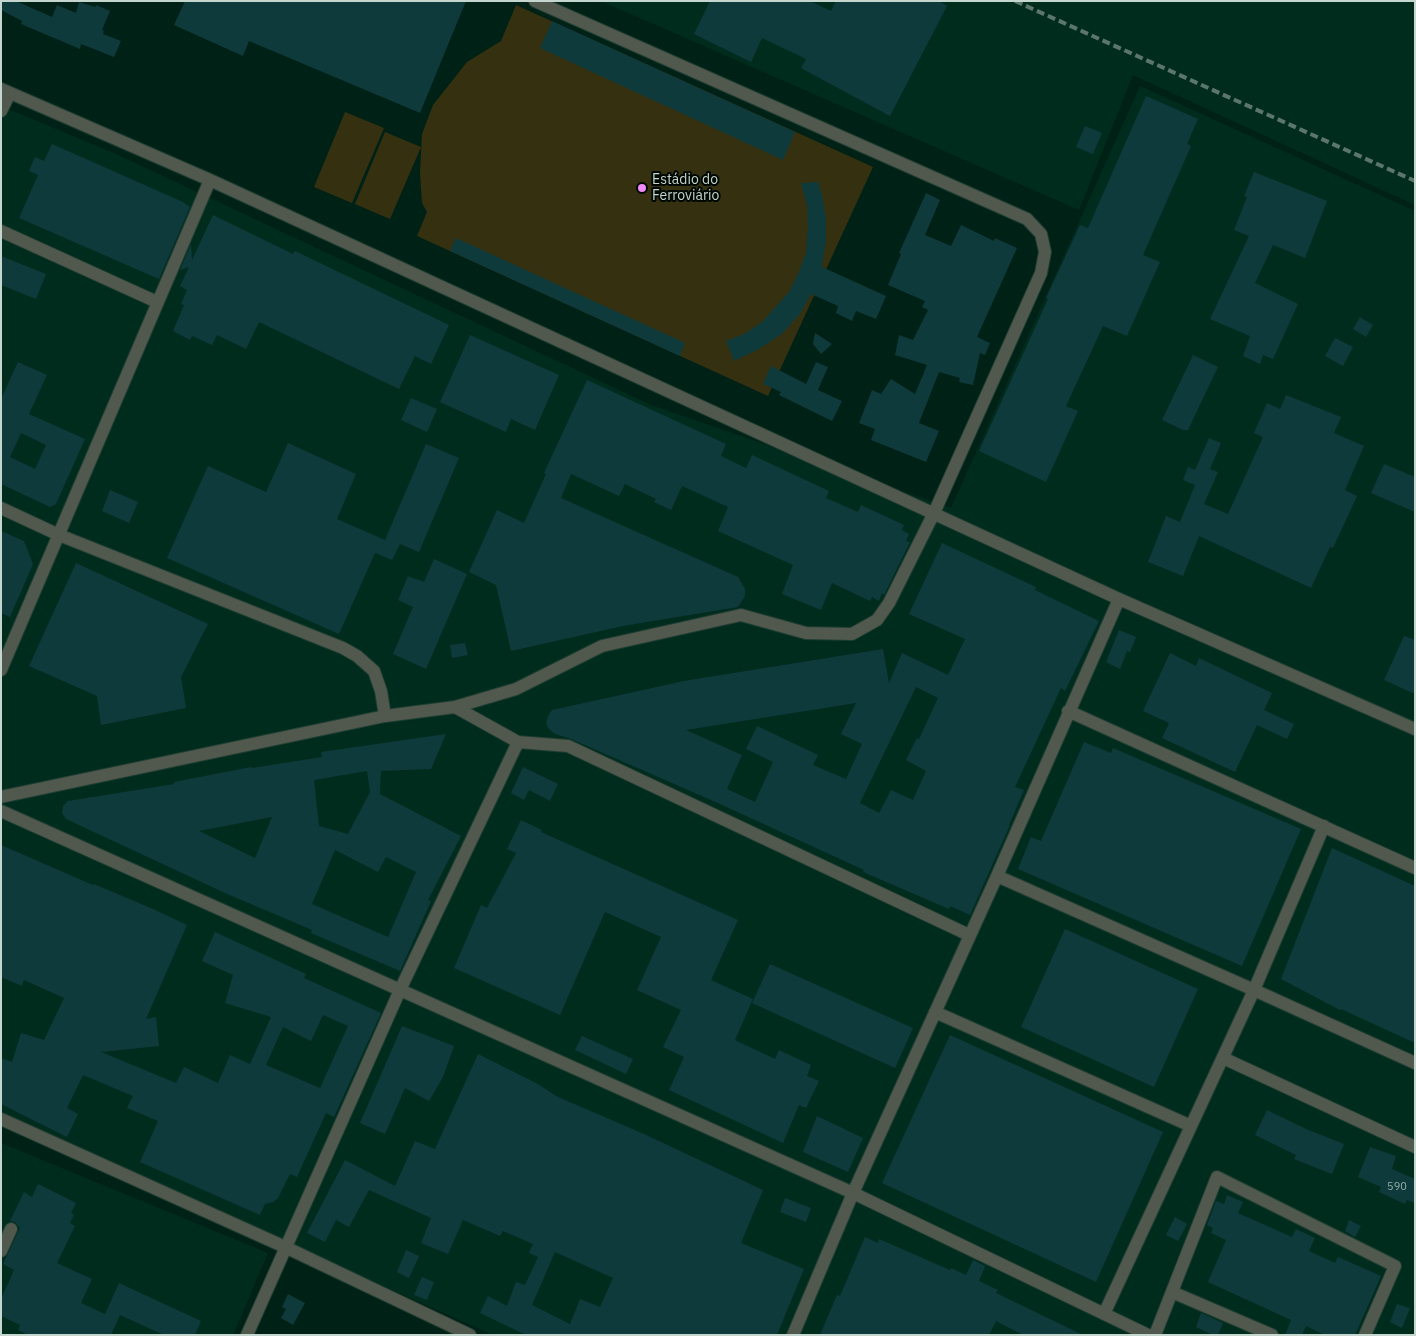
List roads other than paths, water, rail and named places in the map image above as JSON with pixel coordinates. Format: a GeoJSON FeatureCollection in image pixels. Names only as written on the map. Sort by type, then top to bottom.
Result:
{"type":"FeatureCollection","features":[{"type":"Feature","properties":{"kind":"street"},"geometry":{"type":"LineString","coordinates":[[1,797],[385,716],[455,707],[516,689],[602,646],[741,616],[806,634],[852,634],[877,620],[889,603],[934,513],[1040,272],[1045,252],[1041,234],[1028,219],[535,1]]}},
{"type":"Feature","properties":{"kind":"street"},"geometry":{"type":"LineString","coordinates":[[1,111],[5,91],[210,180],[1119,599],[1415,730]]}},
{"type":"Feature","properties":{"kind":"street"},"geometry":{"type":"LineString","coordinates":[[1,670],[210,180]]}},
{"type":"Feature","properties":{"kind":"street"},"geometry":{"type":"LineString","coordinates":[[1,231],[157,302]]}},
{"type":"Feature","properties":{"kind":"street"},"geometry":{"type":"LineString","coordinates":[[1,508],[60,535],[343,648],[358,656],[374,671],[381,691],[385,716]]}},
{"type":"Feature","properties":{"kind":"street"},"geometry":{"type":"LineString","coordinates":[[793,1335],[852,1193],[997,876],[1068,711],[1119,599]]}},
{"type":"Feature","properties":{"kind":"street"},"geometry":{"type":"LineString","coordinates":[[455,707],[518,742],[568,746],[969,935]]}},
{"type":"Feature","properties":{"kind":"street"},"geometry":{"type":"LineString","coordinates":[[1068,711],[1415,868]]}},
{"type":"Feature","properties":{"kind":"street"},"geometry":{"type":"LineString","coordinates":[[247,1335],[400,990],[518,742]]}},
{"type":"Feature","properties":{"kind":"street"},"geometry":{"type":"LineString","coordinates":[[1,811],[852,1193],[1148,1335]]}},
{"type":"Feature","properties":{"kind":"street"},"geometry":{"type":"LineString","coordinates":[[1104,1314],[1254,990],[1324,826]]}},
{"type":"Feature","properties":{"kind":"street"},"geometry":{"type":"LineString","coordinates":[[997,876],[1415,1063]]}},
{"type":"Feature","properties":{"kind":"street"},"geometry":{"type":"LineString","coordinates":[[935,1012],[1191,1126]]}},
{"type":"Feature","properties":{"kind":"street"},"geometry":{"type":"LineString","coordinates":[[1222,1058],[1415,1147]]}},
{"type":"Feature","properties":{"kind":"street"},"geometry":{"type":"LineString","coordinates":[[1,1120],[285,1247],[470,1335]]}},
{"type":"Feature","properties":{"kind":"street"},"geometry":{"type":"LineString","coordinates":[[1156,1335],[1217,1177],[1395,1266],[1365,1335]]}},
{"type":"Feature","properties":{"kind":"street"},"geometry":{"type":"LineString","coordinates":[[1,1251],[11,1229]]}},
{"type":"Feature","properties":{"kind":"street"},"geometry":{"type":"LineString","coordinates":[[1172,1292],[1272,1335]]}},
{"type":"Feature","properties":{"kind":"railway"},"geometry":{"type":"LineString","coordinates":[[1015,1],[1415,181]]}},
{"type":"Feature","properties":{"kind":"place","name":"Estádio do Ferroviário"},"geometry":{"type":"Point","coordinates":[642,188]}}]}
